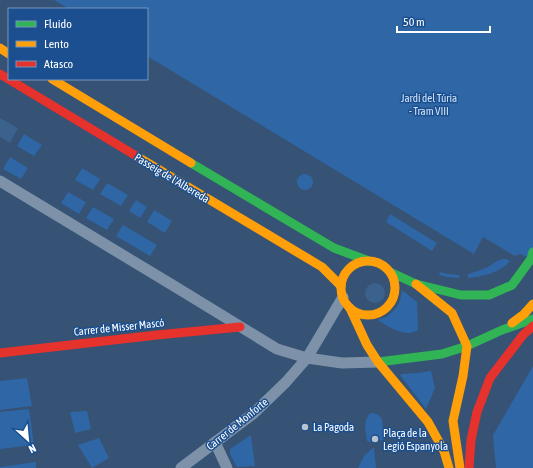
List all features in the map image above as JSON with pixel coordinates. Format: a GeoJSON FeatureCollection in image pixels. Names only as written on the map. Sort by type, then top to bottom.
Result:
{"type":"FeatureCollection","features":[{"type":"Feature","properties":{"kind":"main road","name":"Passeig de l'Albereda"},"geometry":{"type":"LineString","coordinates":[[10,80],[322,267],[342,291]]}},
{"type":"Feature","properties":{"kind":"main road","name":"Passeig de l'Albereda"},"geometry":{"type":"LineString","coordinates":[[54,80],[334,248],[368,261]]}},
{"type":"Feature","properties":{"kind":"main road"},"geometry":{"type":"LineString","coordinates":[[390,272],[395,287],[394,295],[386,308],[372,315],[356,312],[345,303],[342,291],[344,276],[350,268],[359,263],[368,261],[377,263],[390,272],[416,284],[461,294],[489,295],[512,285],[532,256]]}},
{"type":"Feature","properties":{"kind":"main road"},"geometry":{"type":"LineString","coordinates":[[416,284],[452,313],[467,346],[463,376],[453,422],[460,468]]}},
{"type":"Feature","properties":{"kind":"main road"},"geometry":{"type":"LineString","coordinates":[[502,330],[524,314],[533,304]]}},
{"type":"Feature","properties":{"kind":"main road"},"geometry":{"type":"LineString","coordinates":[[350,308],[367,345],[378,362],[428,422],[444,451],[449,468]]}},
{"type":"Feature","properties":{"kind":"main road"},"geometry":{"type":"LineString","coordinates":[[378,362],[436,355],[467,346],[502,330],[533,319]]}},
{"type":"Feature","properties":{"kind":"main road"},"geometry":{"type":"LineString","coordinates":[[469,468],[471,440],[477,412],[490,378],[523,335],[533,326]]}},
{"type":"Feature","properties":{"kind":"main road","name":"Carrer de Misser Mascó"},"geometry":{"type":"LineString","coordinates":[[0,353],[157,334],[240,327]]}},
{"type":"Feature","properties":{"kind":"street"},"geometry":{"type":"LineString","coordinates":[[0,181],[277,349],[307,358],[342,363],[378,362]]}},
{"type":"Feature","properties":{"kind":"street","name":"Carrer de Monforte"},"geometry":{"type":"LineString","coordinates":[[180,468],[254,413],[286,382],[307,358],[342,291]]}},
{"type":"Feature","properties":{"kind":"street"},"geometry":{"type":"LineString","coordinates":[[215,442],[227,468]]}},
{"type":"Feature","properties":{"kind":"green space","name":"Jardí del Túria - Tram VIII"},"geometry":{"type":"Polygon","coordinates":[[[54,0],[533,0],[533,260],[520,254],[515,256],[483,237],[474,254],[148,57],[148,8],[67,8],[54,0]]]}},
{"type":"Feature","properties":{"kind":"green space"},"geometry":{"type":"Polygon","coordinates":[[[24,134],[42,145],[34,156],[17,146],[24,134]]]}},
{"type":"Feature","properties":{"kind":"green space"},"geometry":{"type":"Polygon","coordinates":[[[10,157],[28,168],[21,179],[3,169],[10,157]]]}},
{"type":"Feature","properties":{"kind":"green space"},"geometry":{"type":"Polygon","coordinates":[[[82,168],[100,179],[93,190],[75,180],[82,168]]]}},
{"type":"Feature","properties":{"kind":"green space"},"geometry":{"type":"Polygon","coordinates":[[[305,174],[312,179],[313,182],[308,189],[305,190],[298,185],[297,182],[302,175],[305,174]]]}},
{"type":"Feature","properties":{"kind":"green space"},"geometry":{"type":"Polygon","coordinates":[[[107,183],[128,195],[121,206],[100,194],[107,183]]]}},
{"type":"Feature","properties":{"kind":"green space"},"geometry":{"type":"Polygon","coordinates":[[[68,192],[86,202],[79,214],[61,203],[68,192]]]}},
{"type":"Feature","properties":{"kind":"green space"},"geometry":{"type":"Polygon","coordinates":[[[136,200],[147,207],[140,218],[129,211],[136,200]]]}},
{"type":"Feature","properties":{"kind":"green space"},"geometry":{"type":"Polygon","coordinates":[[[93,207],[114,219],[107,230],[86,218],[93,207]]]}},
{"type":"Feature","properties":{"kind":"green space"},"geometry":{"type":"Polygon","coordinates":[[[154,210],[172,221],[165,233],[147,222],[154,210]]]}},
{"type":"Feature","properties":{"kind":"green space"},"geometry":{"type":"Polygon","coordinates":[[[390,214],[437,243],[432,251],[386,222],[390,214]]]}},
{"type":"Feature","properties":{"kind":"green space"},"geometry":{"type":"Polygon","coordinates":[[[123,225],[157,245],[150,256],[116,236],[123,225]]]}},
{"type":"Feature","properties":{"kind":"green space"},"geometry":{"type":"Polygon","coordinates":[[[503,259],[510,261],[501,269],[479,277],[468,278],[468,274],[488,267],[503,259]]]}},
{"type":"Feature","properties":{"kind":"green space"},"geometry":{"type":"Polygon","coordinates":[[[440,272],[459,275],[460,278],[439,275],[440,272]]]}},
{"type":"Feature","properties":{"kind":"green space"},"geometry":{"type":"Polygon","coordinates":[[[402,290],[417,302],[418,330],[410,333],[397,331],[378,320],[389,315],[394,310],[399,303],[402,290]]]}},
{"type":"Feature","properties":{"kind":"green space"},"geometry":{"type":"Polygon","coordinates":[[[533,366],[533,468],[496,468],[493,435],[533,366]]]}},
{"type":"Feature","properties":{"kind":"green space"},"geometry":{"type":"Polygon","coordinates":[[[431,371],[435,388],[426,409],[400,375],[431,371]]]}},
{"type":"Feature","properties":{"kind":"green space"},"geometry":{"type":"Polygon","coordinates":[[[27,378],[32,406],[0,410],[0,381],[27,378]]]}},
{"type":"Feature","properties":{"kind":"green space"},"geometry":{"type":"Polygon","coordinates":[[[29,409],[34,445],[0,449],[0,412],[29,409]]]}},
{"type":"Feature","properties":{"kind":"green space"},"geometry":{"type":"Polygon","coordinates":[[[87,411],[91,429],[75,433],[70,412],[87,411]]]}},
{"type":"Feature","properties":{"kind":"green space"},"geometry":{"type":"Polygon","coordinates":[[[371,413],[377,414],[382,419],[383,440],[367,441],[365,430],[366,419],[371,413]]]}},
{"type":"Feature","properties":{"kind":"green space"},"geometry":{"type":"Polygon","coordinates":[[[251,435],[255,466],[237,467],[230,454],[230,449],[251,435]]]}},
{"type":"Feature","properties":{"kind":"green space"},"geometry":{"type":"Polygon","coordinates":[[[99,438],[109,458],[92,468],[78,445],[99,438]]]}},
{"type":"Feature","properties":{"kind":"green space"},"geometry":{"type":"Polygon","coordinates":[[[374,447],[376,468],[358,468],[364,456],[374,447]]]}},
{"type":"Feature","properties":{"kind":"green space"},"geometry":{"type":"Polygon","coordinates":[[[36,462],[36,468],[0,468],[0,467],[36,462]]]}},
{"type":"Feature","properties":{"kind":"shaded area"},"geometry":{"type":"Polygon","coordinates":[[[0,118],[18,128],[10,143],[0,137],[0,118]]]}},
{"type":"Feature","properties":{"kind":"shaded area"},"geometry":{"type":"Polygon","coordinates":[[[375,283],[382,286],[385,293],[382,300],[375,303],[368,300],[365,293],[368,286],[375,283]]]}},
{"type":"Feature","properties":{"kind":"traffic: fast"},"geometry":{"type":"LineString","coordinates":[[191,163],[334,248],[369,261]]}},
{"type":"Feature","properties":{"kind":"traffic: fast"},"geometry":{"type":"LineString","coordinates":[[390,272],[416,284],[461,295],[489,295],[512,285],[531,259],[533,252]]}},
{"type":"Feature","properties":{"kind":"traffic: fast"},"geometry":{"type":"LineString","coordinates":[[378,362],[442,354],[467,346],[502,330],[533,319]]}},
{"type":"Feature","properties":{"kind":"traffic: slow"},"geometry":{"type":"LineString","coordinates":[[0,48],[8,53]]}},
{"type":"Feature","properties":{"kind":"traffic: slow"},"geometry":{"type":"LineString","coordinates":[[54,80],[191,163]]}},
{"type":"Feature","properties":{"kind":"traffic: slow"},"geometry":{"type":"LineString","coordinates":[[138,157],[322,267],[341,286]]}},
{"type":"Feature","properties":{"kind":"traffic: slow"},"geometry":{"type":"LineString","coordinates":[[368,261],[378,263],[387,269],[393,278],[395,288],[393,298],[387,307],[378,313],[368,315],[358,313],[349,307],[343,298],[341,288],[343,278],[349,269],[358,263],[368,261]]}},
{"type":"Feature","properties":{"kind":"traffic: slow"},"geometry":{"type":"LineString","coordinates":[[416,284],[452,313],[467,346],[463,376],[453,421],[460,468]]}},
{"type":"Feature","properties":{"kind":"traffic: slow"},"geometry":{"type":"LineString","coordinates":[[512,323],[524,314],[533,304]]}},
{"type":"Feature","properties":{"kind":"traffic: slow"},"geometry":{"type":"LineString","coordinates":[[350,308],[367,345],[378,362],[428,422],[444,451],[449,468]]}},
{"type":"Feature","properties":{"kind":"traffic: jam"},"geometry":{"type":"LineString","coordinates":[[0,74],[8,79]]}},
{"type":"Feature","properties":{"kind":"traffic: jam"},"geometry":{"type":"LineString","coordinates":[[10,80],[138,157]]}},
{"type":"Feature","properties":{"kind":"traffic: jam"},"geometry":{"type":"LineString","coordinates":[[469,468],[471,440],[477,412],[490,378],[523,335],[533,326]]}},
{"type":"Feature","properties":{"kind":"traffic: jam"},"geometry":{"type":"LineString","coordinates":[[0,353],[240,327]]}},
{"type":"Feature","properties":{"kind":"place","name":"La Pagoda"},"geometry":{"type":"Point","coordinates":[305,427]}},
{"type":"Feature","properties":{"kind":"place","name":"Plaça de la Legió Espanyola"},"geometry":{"type":"Point","coordinates":[375,439]}}]}
